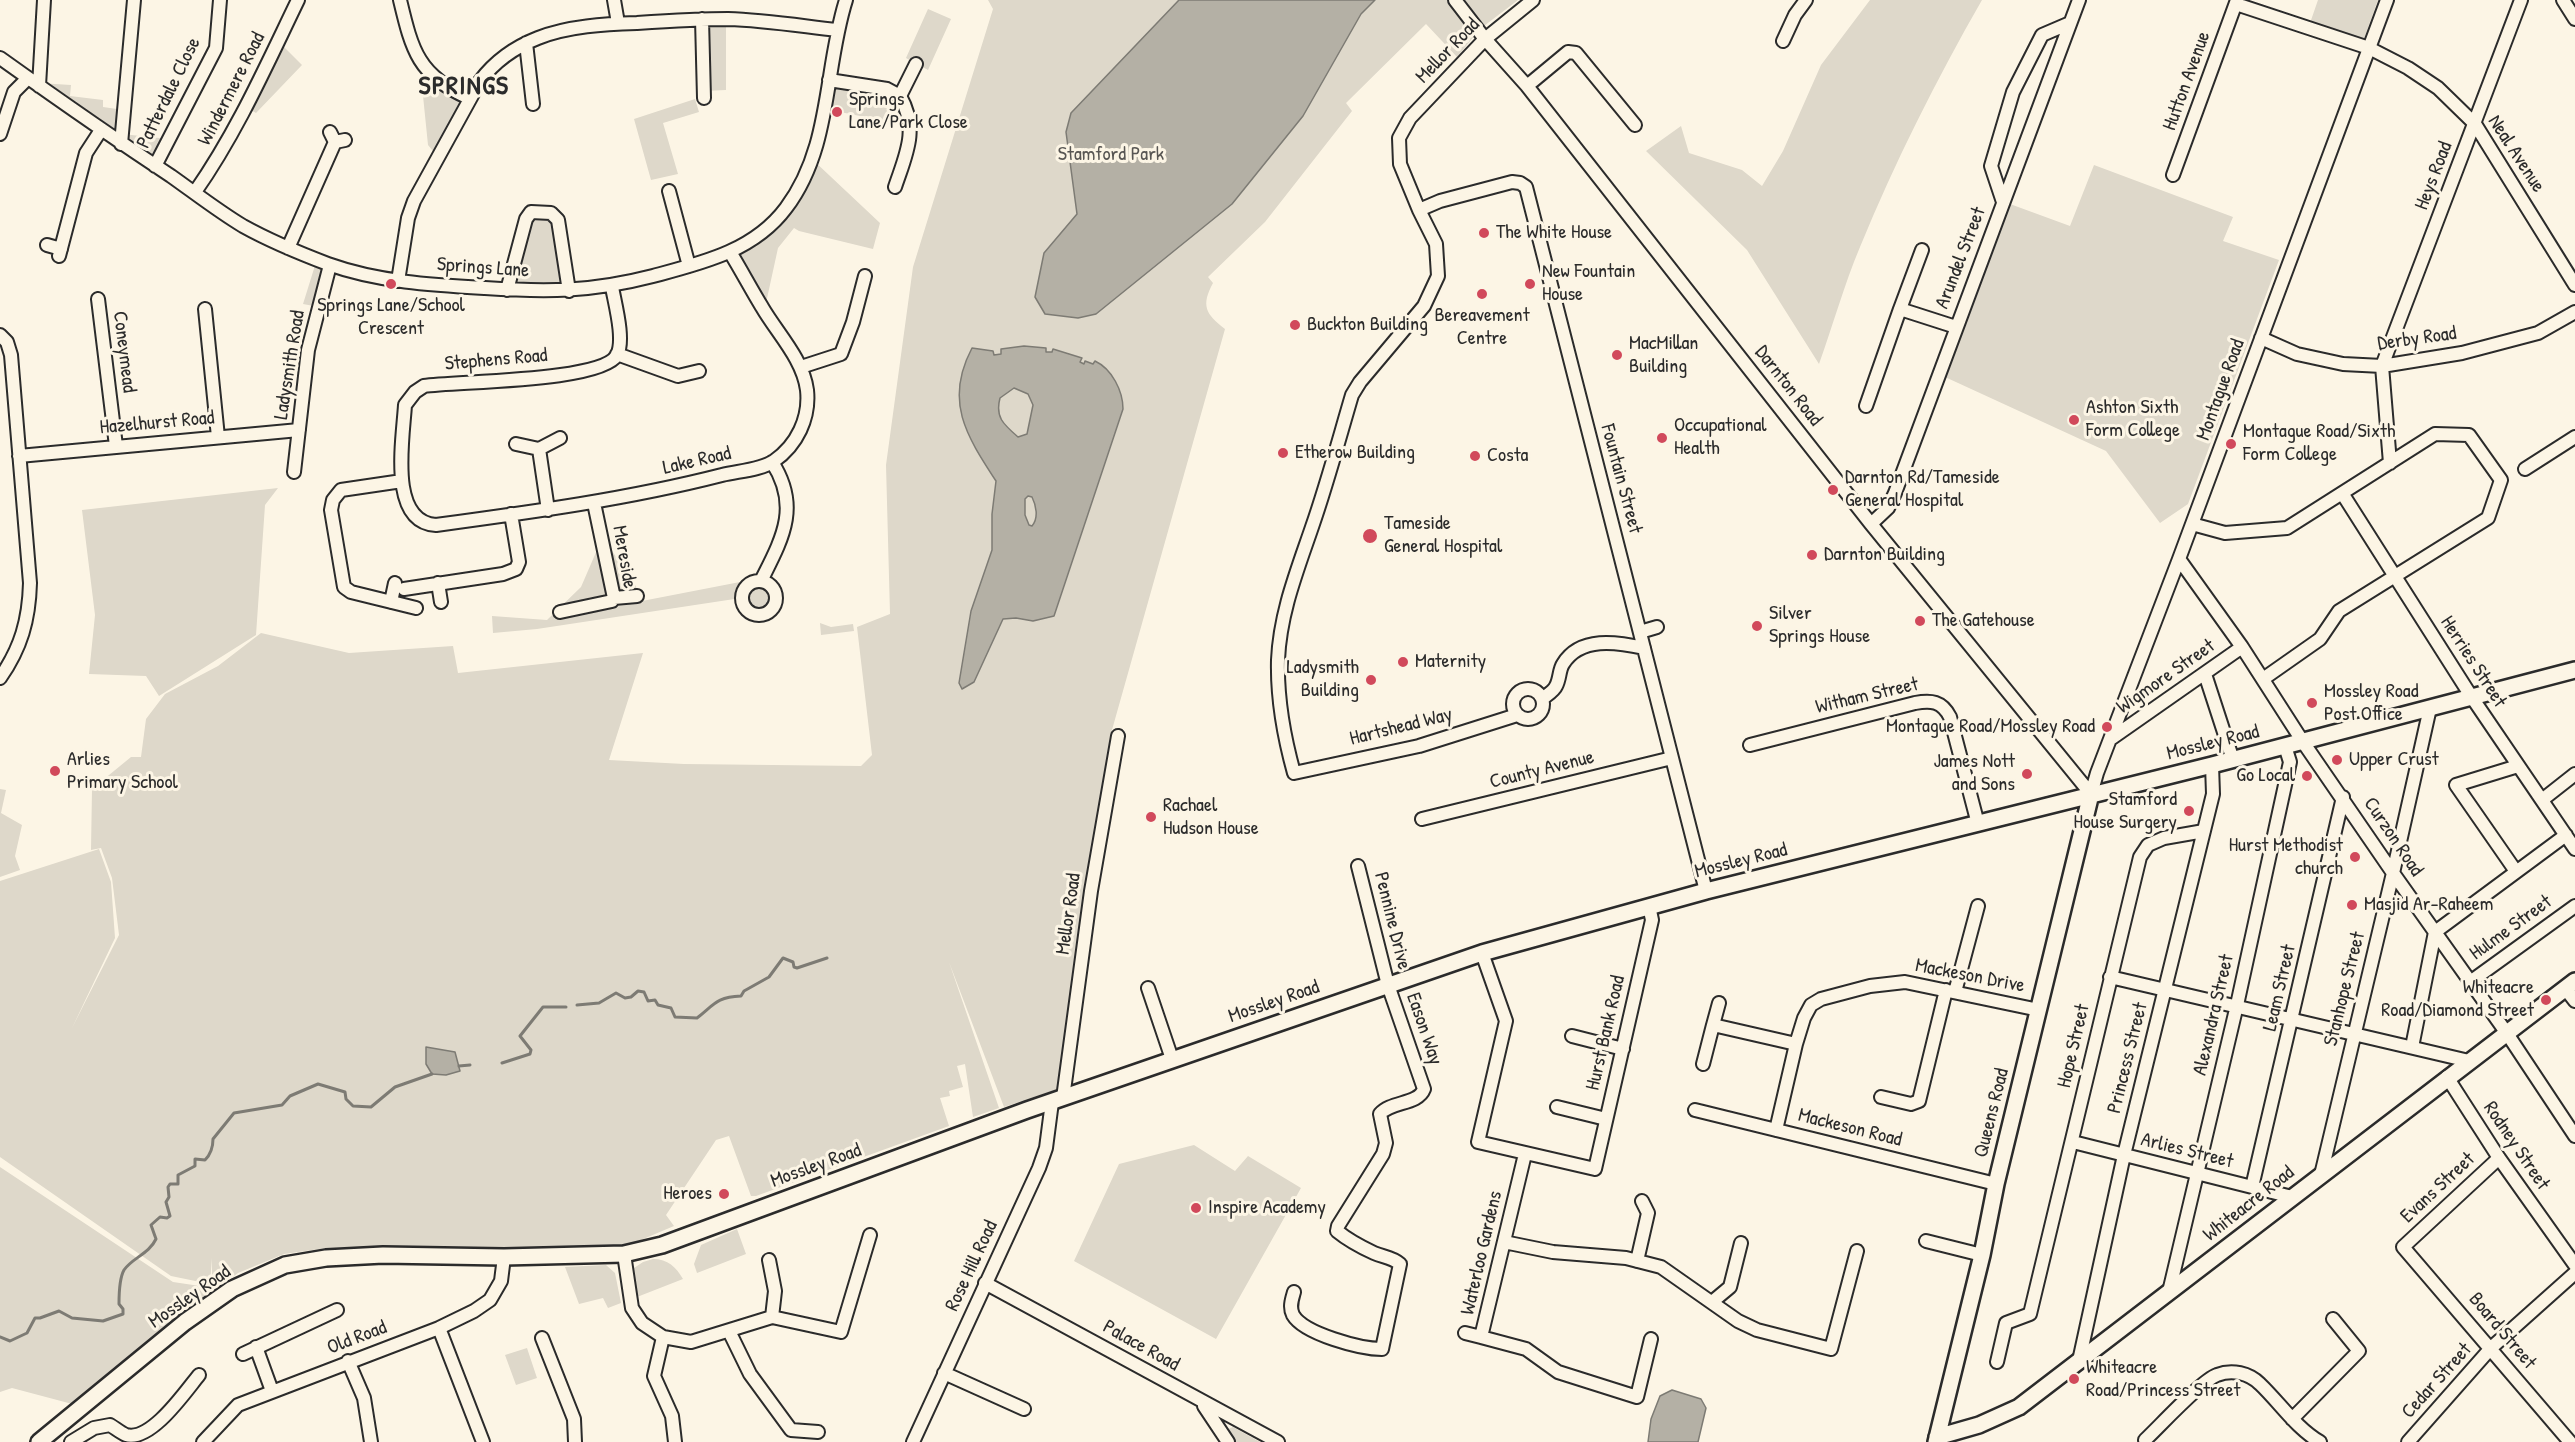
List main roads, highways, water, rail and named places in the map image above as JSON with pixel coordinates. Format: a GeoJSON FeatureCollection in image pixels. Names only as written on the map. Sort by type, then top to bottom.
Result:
{"type":"FeatureCollection","features":[{"type":"Feature","properties":{"kind":"main road","name":"Mossley Road"},"geometry":{"type":"LineString","coordinates":[[39,1442],[185,1322],[232,1288],[285,1265],[326,1258],[383,1255],[504,1257],[624,1254],[663,1245],[1057,1100],[1482,953],[1706,891],[2233,760],[2575,670]]}},
{"type":"Feature","properties":{"kind":"main road","name":"Queens Road"},"geometry":{"type":"LineString","coordinates":[[1937,1439],[1982,1255],[1996,1184],[2091,794]]}},
{"type":"Feature","properties":{"kind":"main road","name":"Whiteacre Road"},"geometry":{"type":"LineString","coordinates":[[1937,1439],[1979,1425],[2019,1407],[2570,984]]}},
{"type":"Feature","properties":{"kind":"waterway"},"geometry":{"type":"LineString","coordinates":[[577,1005],[599,1003],[616,993],[625,998],[631,997],[638,991],[644,992],[648,1001],[655,1000],[658,1005],[671,1008],[675,1017],[697,1018],[716,1002],[741,996],[744,991],[769,977],[783,958],[793,962],[794,967],[797,968],[827,958]]}},
{"type":"Feature","properties":{"kind":"waterway"},"geometry":{"type":"LineString","coordinates":[[502,1063],[530,1054],[531,1050],[520,1036],[543,1007],[566,1007]]}},
{"type":"Feature","properties":{"kind":"waterway"},"geometry":{"type":"LineString","coordinates":[[459,1066],[470,1065]]}},
{"type":"Feature","properties":{"kind":"waterway"},"geometry":{"type":"LineString","coordinates":[[0,1337],[10,1341],[27,1333],[35,1318],[59,1311],[72,1318],[103,1321],[123,1314],[123,1309],[119,1304],[122,1274],[127,1266],[149,1248],[156,1239],[151,1225],[160,1217],[170,1216],[166,1202],[169,1197],[168,1187],[170,1184],[178,1184],[178,1175],[195,1166],[195,1159],[205,1160],[207,1158],[213,1145],[213,1139],[234,1113],[282,1105],[290,1096],[318,1084],[345,1092],[346,1099],[353,1106],[371,1107],[395,1087],[432,1074]]}},
{"type":"Feature","properties":{"kind":"place","name":"Springs Lane/Park Close"},"geometry":{"type":"Point","coordinates":[837,112]}},
{"type":"Feature","properties":{"kind":"place","name":"The White House"},"geometry":{"type":"Point","coordinates":[1484,233]}},
{"type":"Feature","properties":{"kind":"place","name":"Springs Lane/School Crescent"},"geometry":{"type":"Point","coordinates":[391,284]}},
{"type":"Feature","properties":{"kind":"place","name":"New Fountain House"},"geometry":{"type":"Point","coordinates":[1530,284]}},
{"type":"Feature","properties":{"kind":"place","name":"Bereavement Centre"},"geometry":{"type":"Point","coordinates":[1482,294]}},
{"type":"Feature","properties":{"kind":"place","name":"Buckton Building"},"geometry":{"type":"Point","coordinates":[1295,325]}},
{"type":"Feature","properties":{"kind":"place","name":"MacMillan Building"},"geometry":{"type":"Point","coordinates":[1617,355]}},
{"type":"Feature","properties":{"kind":"place","name":"Ashton Sixth Form College"},"geometry":{"type":"Point","coordinates":[2074,420]}},
{"type":"Feature","properties":{"kind":"place","name":"Occupational Health"},"geometry":{"type":"Point","coordinates":[1662,438]}},
{"type":"Feature","properties":{"kind":"place","name":"Montague Road/Sixth Form College"},"geometry":{"type":"Point","coordinates":[2231,444]}},
{"type":"Feature","properties":{"kind":"place","name":"Etherow Building"},"geometry":{"type":"Point","coordinates":[1283,453]}},
{"type":"Feature","properties":{"kind":"place","name":"Costa"},"geometry":{"type":"Point","coordinates":[1475,456]}},
{"type":"Feature","properties":{"kind":"place","name":"Darnton Rd/Tameside General Hospital"},"geometry":{"type":"Point","coordinates":[1833,490]}},
{"type":"Feature","properties":{"kind":"place","name":"Tameside General Hospital"},"geometry":{"type":"Point","coordinates":[1370,536]}},
{"type":"Feature","properties":{"kind":"place","name":"Darnton Building"},"geometry":{"type":"Point","coordinates":[1812,555]}},
{"type":"Feature","properties":{"kind":"place","name":"The Gatehouse"},"geometry":{"type":"Point","coordinates":[1920,621]}},
{"type":"Feature","properties":{"kind":"place","name":"Silver Springs House"},"geometry":{"type":"Point","coordinates":[1757,626]}},
{"type":"Feature","properties":{"kind":"place","name":"Maternity"},"geometry":{"type":"Point","coordinates":[1403,662]}},
{"type":"Feature","properties":{"kind":"place","name":"Ladysmith Building"},"geometry":{"type":"Point","coordinates":[1371,680]}},
{"type":"Feature","properties":{"kind":"place","name":"Mossley Road Post Office"},"geometry":{"type":"Point","coordinates":[2312,703]}},
{"type":"Feature","properties":{"kind":"place","name":"Montague Road/Mossley Road"},"geometry":{"type":"Point","coordinates":[2107,727]}},
{"type":"Feature","properties":{"kind":"place","name":"Upper Crust"},"geometry":{"type":"Point","coordinates":[2337,760]}},
{"type":"Feature","properties":{"kind":"place","name":"Arlies Primary School"},"geometry":{"type":"Point","coordinates":[55,771]}},
{"type":"Feature","properties":{"kind":"place","name":"James Nott and Sons"},"geometry":{"type":"Point","coordinates":[2027,774]}},
{"type":"Feature","properties":{"kind":"place","name":"Go Local"},"geometry":{"type":"Point","coordinates":[2307,776]}},
{"type":"Feature","properties":{"kind":"place","name":"Stamford House Surgery"},"geometry":{"type":"Point","coordinates":[2189,811]}},
{"type":"Feature","properties":{"kind":"place","name":"Rachael Hudson House"},"geometry":{"type":"Point","coordinates":[1151,817]}},
{"type":"Feature","properties":{"kind":"place","name":"Hurst Methodist church"},"geometry":{"type":"Point","coordinates":[2355,857]}},
{"type":"Feature","properties":{"kind":"place","name":"Masjid Ar-Raheem"},"geometry":{"type":"Point","coordinates":[2352,905]}},
{"type":"Feature","properties":{"kind":"place","name":"Whiteacre Road/Diamond Street"},"geometry":{"type":"Point","coordinates":[2546,1000]}},
{"type":"Feature","properties":{"kind":"place","name":"Heroes"},"geometry":{"type":"Point","coordinates":[724,1194]}},
{"type":"Feature","properties":{"kind":"place","name":"Inspire Academy"},"geometry":{"type":"Point","coordinates":[1196,1208]}},
{"type":"Feature","properties":{"kind":"place","name":"Whiteacre Road/Princess Street"},"geometry":{"type":"Point","coordinates":[2074,1379]}},
{"type":"Feature","properties":{"kind":"district","name":"SPRINGS"},"geometry":{"type":"Point","coordinates":[464,87]}},
{"type":"Feature","properties":{"kind":"park label","name":"Stamford Park"},"geometry":{"type":"Point","coordinates":[1111,155]}}]}
